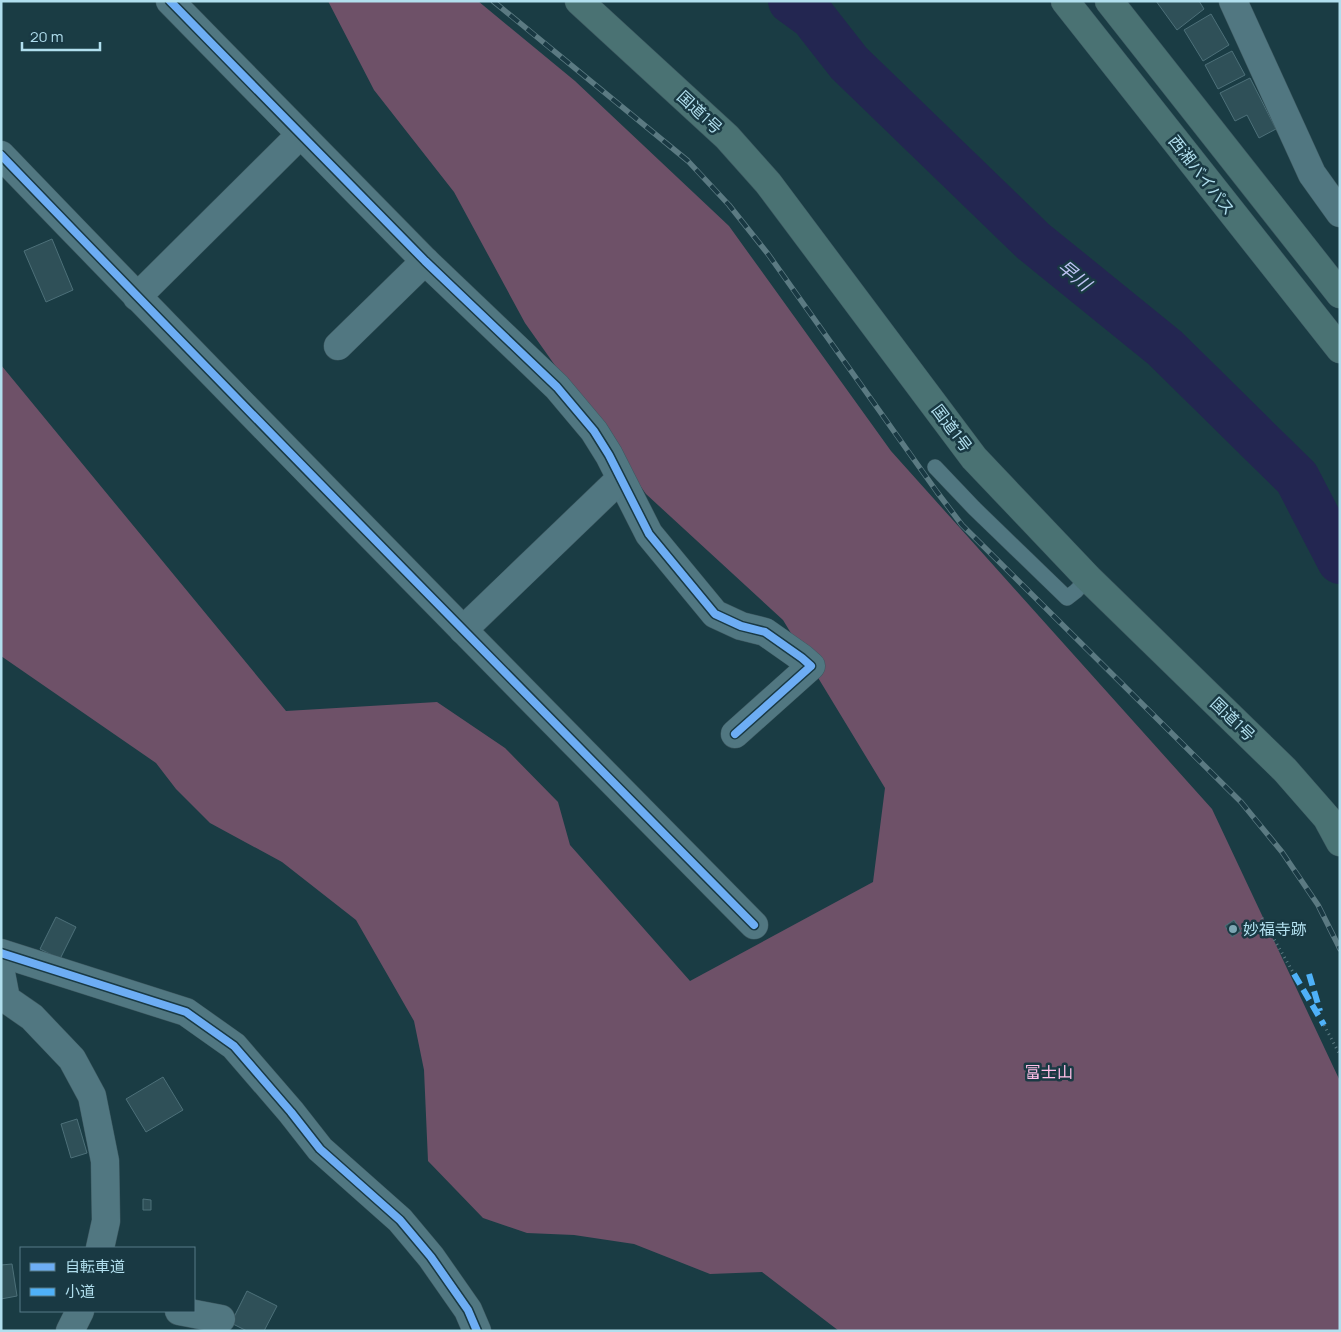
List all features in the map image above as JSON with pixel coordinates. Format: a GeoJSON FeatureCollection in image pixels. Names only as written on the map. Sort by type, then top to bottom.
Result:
{"type":"FeatureCollection","features":[{"type":"Feature","properties":{"kind":"highway","name":"国道1号"},"geometry":{"type":"LineString","coordinates":[[579,1],[727,137],[768,183],[974,458],[1088,578],[1285,770],[1328,818],[1340,842]]}},
{"type":"Feature","properties":{"kind":"highway","name":"西湘バイパス"},"geometry":{"type":"LineString","coordinates":[[1065,1],[1340,349]]}},
{"type":"Feature","properties":{"kind":"highway"},"geometry":{"type":"LineString","coordinates":[[1109,1],[1340,294]]}},
{"type":"Feature","properties":{"kind":"street"},"geometry":{"type":"LineString","coordinates":[[170,1],[425,261],[557,387],[594,431],[609,455],[649,534],[715,614],[741,626],[765,632],[811,666],[735,734]]}},
{"type":"Feature","properties":{"kind":"street"},"geometry":{"type":"LineString","coordinates":[[1233,1],[1312,174],[1340,213]]}},
{"type":"Feature","properties":{"kind":"street"},"geometry":{"type":"LineString","coordinates":[[138,297],[300,135]]}},
{"type":"Feature","properties":{"kind":"street"},"geometry":{"type":"LineString","coordinates":[[1,156],[463,630],[754,925]]}},
{"type":"Feature","properties":{"kind":"street"},"geometry":{"type":"LineString","coordinates":[[338,346],[425,261]]}},
{"type":"Feature","properties":{"kind":"street"},"geometry":{"type":"LineString","coordinates":[[463,630],[620,479]]}},
{"type":"Feature","properties":{"kind":"street"},"geometry":{"type":"LineString","coordinates":[[1,953],[186,1012],[234,1046],[320,1149],[400,1220],[425,1249],[468,1310],[477,1331]]}},
{"type":"Feature","properties":{"kind":"street"},"geometry":{"type":"LineString","coordinates":[[1,972],[6,999],[32,1017],[72,1059],[92,1096],[106,1161],[106,1221],[100,1247]]}},
{"type":"Feature","properties":{"kind":"street"},"geometry":{"type":"LineString","coordinates":[[70,1331],[80,1312]]}},
{"type":"Feature","properties":{"kind":"street"},"geometry":{"type":"LineString","coordinates":[[184,1312],[221,1319]]}},
{"type":"Feature","properties":{"kind":"lane"},"geometry":{"type":"LineString","coordinates":[[934,467],[1067,598],[1088,578]]}},
{"type":"Feature","properties":{"kind":"path"},"geometry":{"type":"LineString","coordinates":[[1262,918],[1294,974]]}},
{"type":"Feature","properties":{"kind":"path"},"geometry":{"type":"LineString","coordinates":[[1324,1025],[1340,1055]]}},
{"type":"Feature","properties":{"kind":"green space","name":"富士山"},"geometry":{"type":"Polygon","coordinates":[[[328,1],[478,1],[575,81],[729,226],[891,451],[1212,809],[1340,1081],[1340,1331],[839,1331],[762,1272],[710,1274],[634,1244],[574,1235],[527,1233],[483,1218],[428,1161],[424,1070],[414,1021],[356,920],[282,862],[210,823],[176,789],[156,763],[1,656],[1,365],[286,711],[437,702],[505,748],[558,802],[570,845],[690,981],[873,882],[885,788],[783,620],[646,494],[525,323],[454,192],[374,90],[328,1]]]}},
{"type":"Feature","properties":{"kind":"building"},"geometry":{"type":"Polygon","coordinates":[[[1156,1],[1199,1],[1204,9],[1177,30],[1156,1]]]}},
{"type":"Feature","properties":{"kind":"building"},"geometry":{"type":"Polygon","coordinates":[[[1211,14],[1229,45],[1203,61],[1184,30],[1211,14]]]}},
{"type":"Feature","properties":{"kind":"building"},"geometry":{"type":"Polygon","coordinates":[[[1232,51],[1245,75],[1218,89],[1205,65],[1232,51]]]}},
{"type":"Feature","properties":{"kind":"building"},"geometry":{"type":"Polygon","coordinates":[[[1250,78],[1276,129],[1259,138],[1247,115],[1235,121],[1220,93],[1250,78]]]}},
{"type":"Feature","properties":{"kind":"building"},"geometry":{"type":"Polygon","coordinates":[[[52,239],[73,290],[46,302],[24,251],[52,239]]]}},
{"type":"Feature","properties":{"kind":"building"},"geometry":{"type":"Polygon","coordinates":[[[56,917],[76,927],[60,959],[40,949],[56,917]]]}},
{"type":"Feature","properties":{"kind":"building"},"geometry":{"type":"Polygon","coordinates":[[[1234,920],[1241,931],[1232,937],[1225,926],[1234,920]]]}},
{"type":"Feature","properties":{"kind":"building"},"geometry":{"type":"Polygon","coordinates":[[[163,1077],[183,1110],[146,1132],[126,1099],[163,1077]]]}},
{"type":"Feature","properties":{"kind":"building"},"geometry":{"type":"Polygon","coordinates":[[[77,1119],[87,1153],[71,1158],[61,1124],[77,1119]]]}},
{"type":"Feature","properties":{"kind":"building"},"geometry":{"type":"Polygon","coordinates":[[[143,1199],[151,1200],[151,1210],[143,1210],[143,1199]]]}},
{"type":"Feature","properties":{"kind":"building"},"geometry":{"type":"Polygon","coordinates":[[[12,1264],[17,1296],[1,1299],[1,1265],[12,1264]]]}},
{"type":"Feature","properties":{"kind":"building"},"geometry":{"type":"Polygon","coordinates":[[[247,1291],[277,1306],[264,1331],[247,1331],[231,1323],[247,1291]]]}},
{"type":"Feature","properties":{"kind":"waterway","name":"早川"},"geometry":{"type":"LineString","coordinates":[[791,1],[813,17],[849,63],[1033,241],[1165,348],[1297,478],[1340,561]]}},
{"type":"Feature","properties":{"kind":"railway"},"geometry":{"type":"LineString","coordinates":[[493,1],[688,161],[729,205],[768,254],[962,525],[1241,802],[1282,852],[1318,905],[1340,949]]}},
{"type":"Feature","properties":{"kind":"marked path"},"geometry":{"type":"LineString","coordinates":[[1294,974],[1324,1025]]}},
{"type":"Feature","properties":{"kind":"marked path"},"geometry":{"type":"LineString","coordinates":[[1309,974],[1320,1011]]}},
{"type":"Feature","properties":{"kind":"cycle path"},"geometry":{"type":"LineString","coordinates":[[170,1],[425,261],[557,387],[594,431],[609,455],[649,534],[715,614],[741,626],[765,632],[811,666],[735,734]]}},
{"type":"Feature","properties":{"kind":"cycle path"},"geometry":{"type":"LineString","coordinates":[[1,155],[376,542],[754,925]]}},
{"type":"Feature","properties":{"kind":"cycle path"},"geometry":{"type":"LineString","coordinates":[[1,953],[186,1012],[234,1046],[320,1149],[400,1220],[431,1257],[468,1310],[477,1331]]}},
{"type":"Feature","properties":{"kind":"place","name":"妙福寺跡"},"geometry":{"type":"Point","coordinates":[1233,929]}}]}
